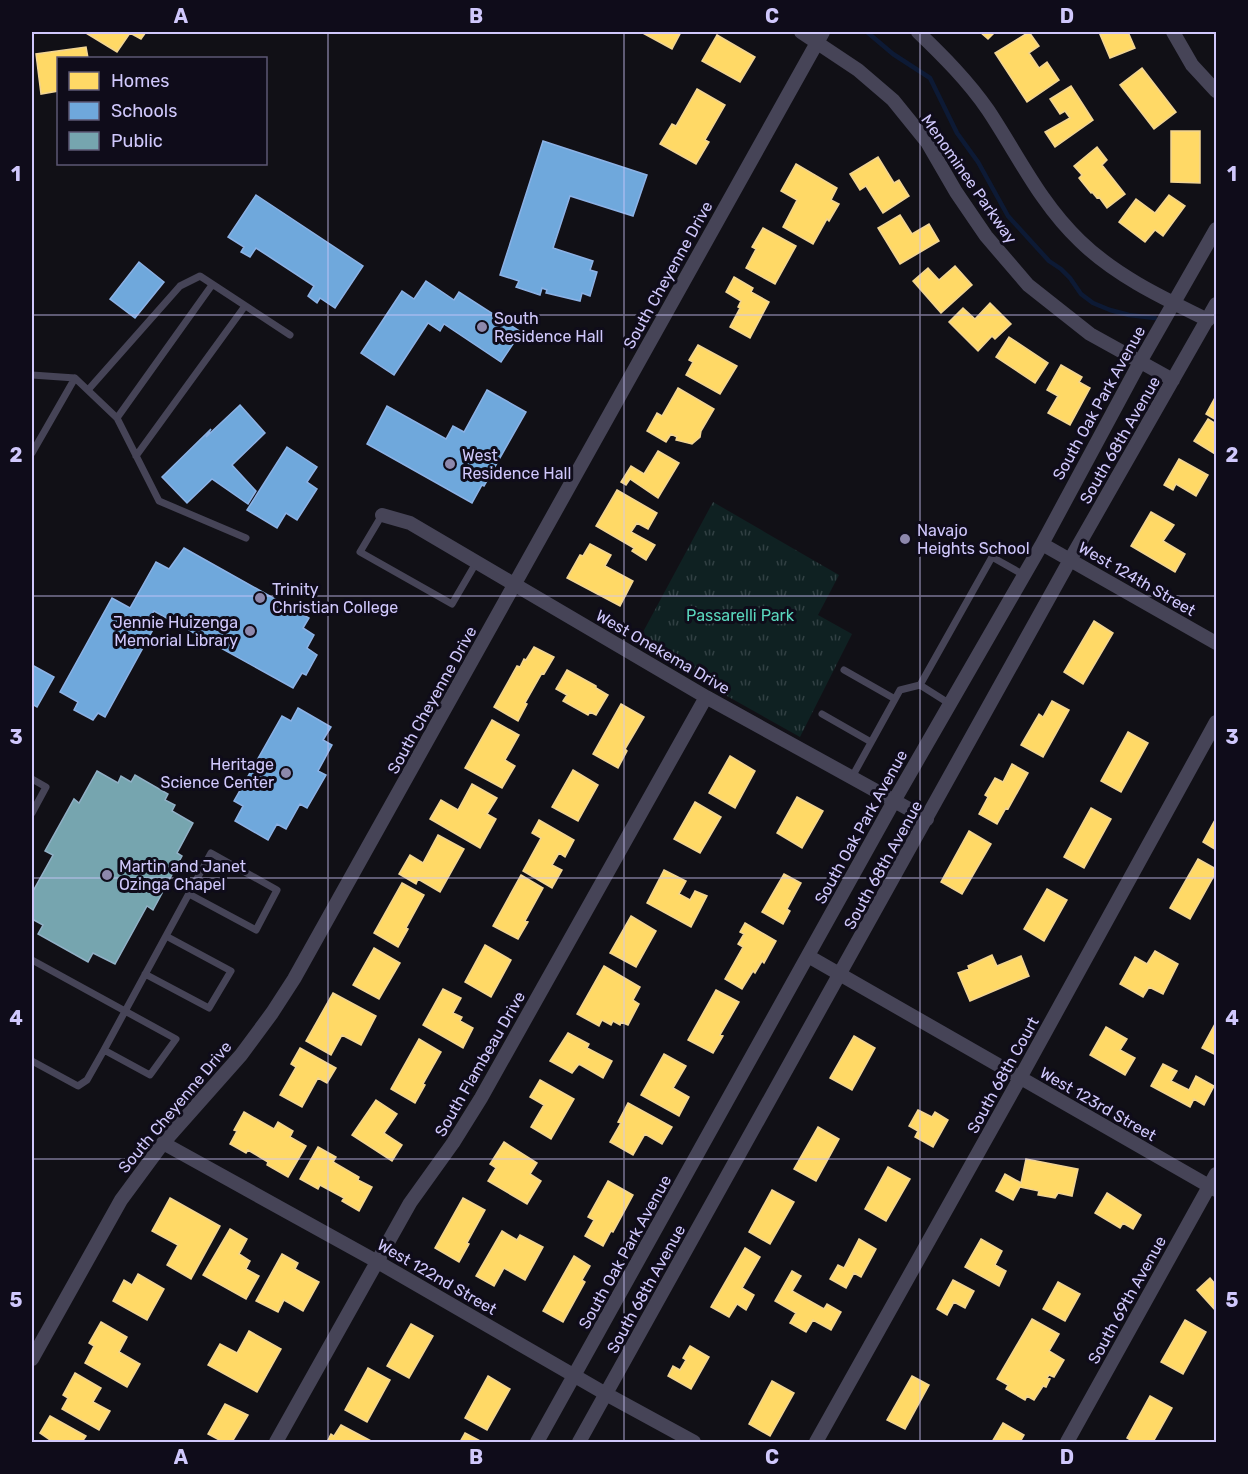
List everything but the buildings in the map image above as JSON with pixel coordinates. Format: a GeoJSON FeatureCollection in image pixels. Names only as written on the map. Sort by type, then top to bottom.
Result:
{"type":"FeatureCollection","features":[{"type":"Feature","properties":{"kind":"street","name":"Menominee Parkway"},"geometry":{"type":"LineString","coordinates":[[801,32],[820,36],[893,100],[927,142],[956,192],[986,236],[1028,285],[1089,333],[1173,380]]}},
{"type":"Feature","properties":{"kind":"street"},"geometry":{"type":"LineString","coordinates":[[918,32],[953,66],[988,111],[1045,202],[1080,241],[1119,273],[1208,320]]}},
{"type":"Feature","properties":{"kind":"street"},"geometry":{"type":"LineString","coordinates":[[1173,32],[1192,65],[1216,91]]}},
{"type":"Feature","properties":{"kind":"street","name":"South Cheyenne Drive"},"geometry":{"type":"LineString","coordinates":[[32,1359],[121,1200],[163,1143],[241,1055],[294,979],[820,36]]}},
{"type":"Feature","properties":{"kind":"street","name":"South Oak Park Avenue"},"geometry":{"type":"LineString","coordinates":[[537,1443],[894,801],[1042,544],[1140,362],[1216,229]]}},
{"type":"Feature","properties":{"kind":"street","name":"South 68th Avenue"},"geometry":{"type":"LineString","coordinates":[[579,1443],[1070,560],[1216,304]]}},
{"type":"Feature","properties":{"kind":"street","name":"West Onekema Drive"},"geometry":{"type":"LineString","coordinates":[[382,514],[410,524],[706,697],[927,819]]}},
{"type":"Feature","properties":{"kind":"street","name":"West 124th Street"},"geometry":{"type":"LineString","coordinates":[[1042,544],[1216,643]]}},
{"type":"Feature","properties":{"kind":"street","name":"South Flambeau Drive"},"geometry":{"type":"LineString","coordinates":[[276,1443],[410,1203],[453,1143],[481,1098],[706,697]]}},
{"type":"Feature","properties":{"kind":"street","name":"South 68th Court"},"geometry":{"type":"LineString","coordinates":[[816,1443],[1216,722]]}},
{"type":"Feature","properties":{"kind":"street","name":"West 123rd Street"},"geometry":{"type":"LineString","coordinates":[[808,956],[1020,1078],[1214,1184]]}},
{"type":"Feature","properties":{"kind":"street","name":"West 122nd Street"},"geometry":{"type":"LineString","coordinates":[[163,1143],[376,1261],[694,1443]]}},
{"type":"Feature","properties":{"kind":"street","name":"South 69th Avenue"},"geometry":{"type":"LineString","coordinates":[[1067,1443],[1214,1184]]}},
{"type":"Feature","properties":{"kind":"lane"},"geometry":{"type":"LineString","coordinates":[[88,390],[180,286],[200,276],[290,335]]}},
{"type":"Feature","properties":{"kind":"lane"},"geometry":{"type":"LineString","coordinates":[[117,417],[212,285]]}},
{"type":"Feature","properties":{"kind":"lane"},"geometry":{"type":"LineString","coordinates":[[136,456],[245,306]]}},
{"type":"Feature","properties":{"kind":"lane"},"geometry":{"type":"LineString","coordinates":[[32,375],[75,378],[117,417],[159,501],[246,538]]}},
{"type":"Feature","properties":{"kind":"lane"},"geometry":{"type":"LineString","coordinates":[[32,453],[75,378]]}},
{"type":"Feature","properties":{"kind":"lane"},"geometry":{"type":"LineString","coordinates":[[382,514],[360,552],[452,604],[476,563]]}},
{"type":"Feature","properties":{"kind":"lane"},"geometry":{"type":"LineString","coordinates":[[920,685],[992,557],[1024,575]]}},
{"type":"Feature","properties":{"kind":"lane"},"geometry":{"type":"LineString","coordinates":[[844,670],[895,699]]}},
{"type":"Feature","properties":{"kind":"lane"},"geometry":{"type":"LineString","coordinates":[[852,777],[900,690],[920,685],[950,704]]}},
{"type":"Feature","properties":{"kind":"lane"},"geometry":{"type":"LineString","coordinates":[[822,714],[872,742]]}},
{"type":"Feature","properties":{"kind":"lane"},"geometry":{"type":"LineString","coordinates":[[32,779],[46,787],[32,813]]}},
{"type":"Feature","properties":{"kind":"lane"},"geometry":{"type":"LineString","coordinates":[[32,1061],[78,1086],[87,1080],[189,894],[212,854],[277,890],[256,930],[189,894]]}},
{"type":"Feature","properties":{"kind":"lane"},"geometry":{"type":"LineString","coordinates":[[145,974],[209,1008],[231,970],[166,936]]}},
{"type":"Feature","properties":{"kind":"lane"},"geometry":{"type":"LineString","coordinates":[[32,960],[176,1040],[150,1075],[104,1050]]}},
{"type":"Feature","properties":{"kind":"green space","name":"Passarelli Park"},"geometry":{"type":"Polygon","coordinates":[[[713,502],[839,575],[818,615],[852,634],[800,737],[636,645],[713,502]]]}},
{"type":"Feature","properties":{"kind":"waterway"},"geometry":{"type":"LineString","coordinates":[[867,32],[893,54],[930,78],[957,133],[978,162],[1008,216],[1049,261],[1070,278],[1081,294],[1093,303],[1110,310],[1155,318]]}},
{"type":"Feature","properties":{"kind":"place","name":"South Residence Hall"},"geometry":{"type":"Point","coordinates":[482,327]}},
{"type":"Feature","properties":{"kind":"place","name":"West Residence Hall"},"geometry":{"type":"Point","coordinates":[450,464]}},
{"type":"Feature","properties":{"kind":"place","name":"Navajo Heights School"},"geometry":{"type":"Point","coordinates":[905,539]}},
{"type":"Feature","properties":{"kind":"place","name":"Trinity Christian College"},"geometry":{"type":"Point","coordinates":[260,598]}},
{"type":"Feature","properties":{"kind":"place","name":"Jennie Huizenga Memorial Library"},"geometry":{"type":"Point","coordinates":[250,631]}},
{"type":"Feature","properties":{"kind":"place","name":"Heritage Science Center"},"geometry":{"type":"Point","coordinates":[286,773]}},
{"type":"Feature","properties":{"kind":"place","name":"Martin and Janet Ozinga Chapel"},"geometry":{"type":"Point","coordinates":[107,875]}}]}
